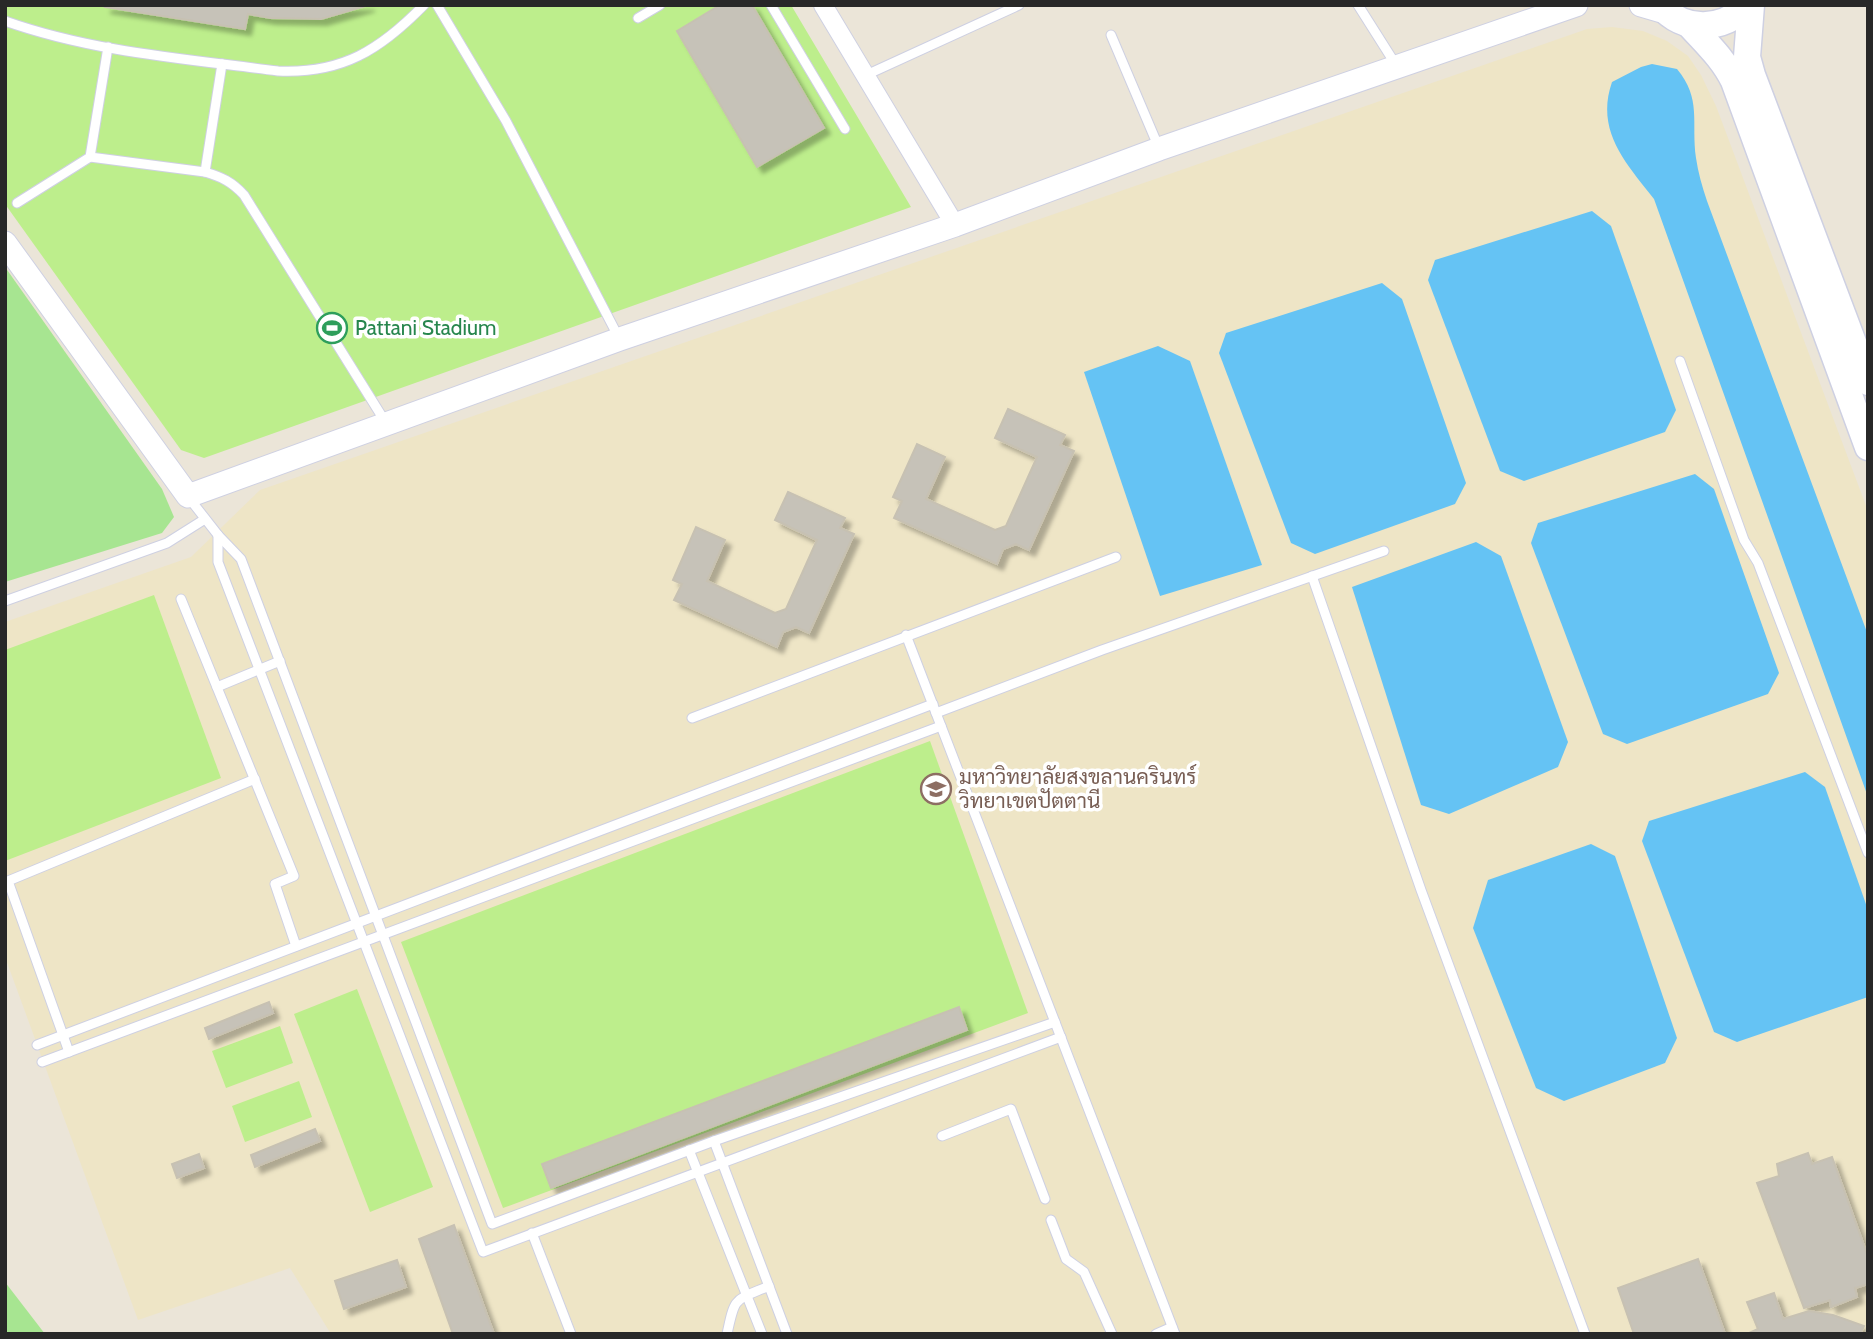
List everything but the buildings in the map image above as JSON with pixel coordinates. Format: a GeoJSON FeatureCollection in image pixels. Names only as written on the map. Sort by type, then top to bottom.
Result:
{"type":"FeatureCollection","features":[{"type":"Feature","properties":{"kind":"main road"},"geometry":{"type":"LineString","coordinates":[[1655,7],[1689,24],[1707,26],[1724,23],[1749,5]]}},
{"type":"Feature","properties":{"kind":"main road"},"geometry":{"type":"LineString","coordinates":[[1749,5],[1747,57],[1752,75],[1862,352],[1868,382]]}},
{"type":"Feature","properties":{"kind":"main road"},"geometry":{"type":"LineString","coordinates":[[1689,24],[1728,68],[1734,80],[1868,447]]}},
{"type":"Feature","properties":{"kind":"street"},"geometry":{"type":"LineString","coordinates":[[823,5],[954,225]]}},
{"type":"Feature","properties":{"kind":"street"},"geometry":{"type":"LineString","coordinates":[[5,243],[188,496],[620,339],[954,225],[1159,149],[1576,5]]}},
{"type":"Feature","properties":{"kind":"lane"},"geometry":{"type":"LineString","coordinates":[[5,21],[41,34],[108,47],[222,64],[303,72],[334,67],[354,60],[405,25],[424,5]]}},
{"type":"Feature","properties":{"kind":"lane"},"geometry":{"type":"LineString","coordinates":[[437,5],[506,121],[620,339]]}},
{"type":"Feature","properties":{"kind":"lane"},"geometry":{"type":"LineString","coordinates":[[638,18],[660,5]]}},
{"type":"Feature","properties":{"kind":"lane"},"geometry":{"type":"LineString","coordinates":[[771,5],[845,129]]}},
{"type":"Feature","properties":{"kind":"lane"},"geometry":{"type":"LineString","coordinates":[[864,76],[1019,5]]}},
{"type":"Feature","properties":{"kind":"lane"},"geometry":{"type":"LineString","coordinates":[[1358,5],[1397,67]]}},
{"type":"Feature","properties":{"kind":"lane"},"geometry":{"type":"LineString","coordinates":[[1111,35],[1159,149]]}},
{"type":"Feature","properties":{"kind":"lane"},"geometry":{"type":"LineString","coordinates":[[90,157],[108,47]]}},
{"type":"Feature","properties":{"kind":"lane"},"geometry":{"type":"LineString","coordinates":[[205,172],[222,64]]}},
{"type":"Feature","properties":{"kind":"lane"},"geometry":{"type":"LineString","coordinates":[[17,203],[90,157],[205,172],[234,184],[244,195],[386,423]]}},
{"type":"Feature","properties":{"kind":"lane"},"geometry":{"type":"LineString","coordinates":[[1680,361],[1744,540],[1758,563],[1868,853]]}},
{"type":"Feature","properties":{"kind":"lane"},"geometry":{"type":"LineString","coordinates":[[188,496],[218,535],[241,559],[492,1224],[714,1141],[1055,1022]]}},
{"type":"Feature","properties":{"kind":"lane"},"geometry":{"type":"LineString","coordinates":[[5,601],[167,542],[205,519]]}},
{"type":"Feature","properties":{"kind":"lane"},"geometry":{"type":"LineString","coordinates":[[218,535],[218,562],[483,1252],[1060,1037]]}},
{"type":"Feature","properties":{"kind":"lane"},"geometry":{"type":"LineString","coordinates":[[37,1045],[376,915],[935,709],[1384,551]]}},
{"type":"Feature","properties":{"kind":"lane"},"geometry":{"type":"LineString","coordinates":[[692,718],[1116,557]]}},
{"type":"Feature","properties":{"kind":"lane"},"geometry":{"type":"LineString","coordinates":[[1312,576],[1421,890],[1585,1334]]}},
{"type":"Feature","properties":{"kind":"lane"},"geometry":{"type":"LineString","coordinates":[[181,599],[294,876],[275,884],[296,946]]}},
{"type":"Feature","properties":{"kind":"lane"},"geometry":{"type":"LineString","coordinates":[[906,635],[1174,1330],[1156,1334]]}},
{"type":"Feature","properties":{"kind":"lane"},"geometry":{"type":"LineString","coordinates":[[217,687],[279,661]]}},
{"type":"Feature","properties":{"kind":"lane"},"geometry":{"type":"LineString","coordinates":[[42,1062],[941,726]]}},
{"type":"Feature","properties":{"kind":"lane"},"geometry":{"type":"LineString","coordinates":[[69,1052],[8,881],[255,779]]}},
{"type":"Feature","properties":{"kind":"lane"},"geometry":{"type":"LineString","coordinates":[[412,1067],[430,1059]]}},
{"type":"Feature","properties":{"kind":"lane"},"geometry":{"type":"LineString","coordinates":[[942,1136],[1011,1109],[1045,1199]]}},
{"type":"Feature","properties":{"kind":"lane"},"geometry":{"type":"LineString","coordinates":[[714,1141],[787,1334]]}},
{"type":"Feature","properties":{"kind":"lane"},"geometry":{"type":"LineString","coordinates":[[689,1150],[762,1334]]}},
{"type":"Feature","properties":{"kind":"lane"},"geometry":{"type":"LineString","coordinates":[[1051,1220],[1066,1259],[1084,1272],[1112,1334]]}},
{"type":"Feature","properties":{"kind":"lane"},"geometry":{"type":"LineString","coordinates":[[532,1233],[571,1334]]}},
{"type":"Feature","properties":{"kind":"lane"},"geometry":{"type":"LineString","coordinates":[[727,1334],[733,1306],[747,1295],[769,1286]]}},
{"type":"Feature","properties":{"kind":"shaded area","name":"มหาวิทยาลัยสงขลานครินทร์ วิทยาเขตปัตตานี"},"geometry":{"type":"Polygon","coordinates":[[[1612,27],[1643,31],[1667,41],[1688,56],[1701,75],[1716,106],[1868,511],[1868,1334],[331,1334],[290,1268],[138,1320],[5,957],[5,622],[191,557],[260,490],[1587,29],[1612,27]]]}},
{"type":"Feature","properties":{"kind":"green space","name":"Pattani Stadium"},"geometry":{"type":"Polygon","coordinates":[[[5,5],[791,5],[911,207],[204,458],[181,450],[5,204],[5,5]]]}},
{"type":"Feature","properties":{"kind":"green space"},"geometry":{"type":"Polygon","coordinates":[[[5,267],[162,489],[174,517],[162,533],[5,582],[5,267]]]}},
{"type":"Feature","properties":{"kind":"green space"},"geometry":{"type":"Polygon","coordinates":[[[154,595],[221,778],[5,861],[5,650],[154,595]]]}},
{"type":"Feature","properties":{"kind":"green space"},"geometry":{"type":"Polygon","coordinates":[[[930,741],[1028,1013],[503,1208],[401,942],[930,741]]]}},
{"type":"Feature","properties":{"kind":"green space"},"geometry":{"type":"Polygon","coordinates":[[[357,989],[433,1187],[370,1212],[294,1014],[357,989]]]}},
{"type":"Feature","properties":{"kind":"green space"},"geometry":{"type":"Polygon","coordinates":[[[280,1026],[293,1063],[226,1088],[212,1051],[280,1026]]]}},
{"type":"Feature","properties":{"kind":"green space"},"geometry":{"type":"Polygon","coordinates":[[[299,1081],[312,1117],[245,1142],[232,1106],[299,1081]]]}},
{"type":"Feature","properties":{"kind":"green space"},"geometry":{"type":"Polygon","coordinates":[[[5,1282],[45,1334],[5,1334],[5,1282]]]}},
{"type":"Feature","properties":{"kind":"water"},"geometry":{"type":"Polygon","coordinates":[[[1652,64],[1677,69],[1690,90],[1694,111],[1696,158],[1705,195],[1868,635],[1868,797],[1654,199],[1624,159],[1610,131],[1607,116],[1612,82],[1652,64]]]}},
{"type":"Feature","properties":{"kind":"water"},"geometry":{"type":"Polygon","coordinates":[[[1592,211],[1611,226],[1676,410],[1665,432],[1524,481],[1500,471],[1428,280],[1435,260],[1592,211]]]}},
{"type":"Feature","properties":{"kind":"water"},"geometry":{"type":"Polygon","coordinates":[[[1382,283],[1402,299],[1466,483],[1455,504],[1315,554],[1291,543],[1219,353],[1226,333],[1382,283]]]}},
{"type":"Feature","properties":{"kind":"water"},"geometry":{"type":"Polygon","coordinates":[[[1158,346],[1190,361],[1262,565],[1160,596],[1084,372],[1158,346]]]}},
{"type":"Feature","properties":{"kind":"water"},"geometry":{"type":"Polygon","coordinates":[[[1695,474],[1714,489],[1779,673],[1768,694],[1627,744],[1603,734],[1531,543],[1538,523],[1695,474]]]}},
{"type":"Feature","properties":{"kind":"water"},"geometry":{"type":"Polygon","coordinates":[[[1476,542],[1501,556],[1568,742],[1558,767],[1449,814],[1421,805],[1352,587],[1476,542]]]}},
{"type":"Feature","properties":{"kind":"water"},"geometry":{"type":"Polygon","coordinates":[[[1805,772],[1825,787],[1868,910],[1868,997],[1737,1042],[1714,1032],[1642,841],[1649,821],[1805,772]]]}},
{"type":"Feature","properties":{"kind":"water"},"geometry":{"type":"Polygon","coordinates":[[[1591,844],[1615,856],[1677,1038],[1665,1063],[1564,1101],[1536,1088],[1473,928],[1488,880],[1591,844]]]}},
{"type":"Feature","properties":{"kind":"place","name":"Pattani Stadium"},"geometry":{"type":"Point","coordinates":[332,328]}},
{"type":"Feature","properties":{"kind":"place","name":"มหาวิทยาลัยสงขลานครินทร์ วิทยาเขตปัตตานี"},"geometry":{"type":"Point","coordinates":[936,789]}}]}
